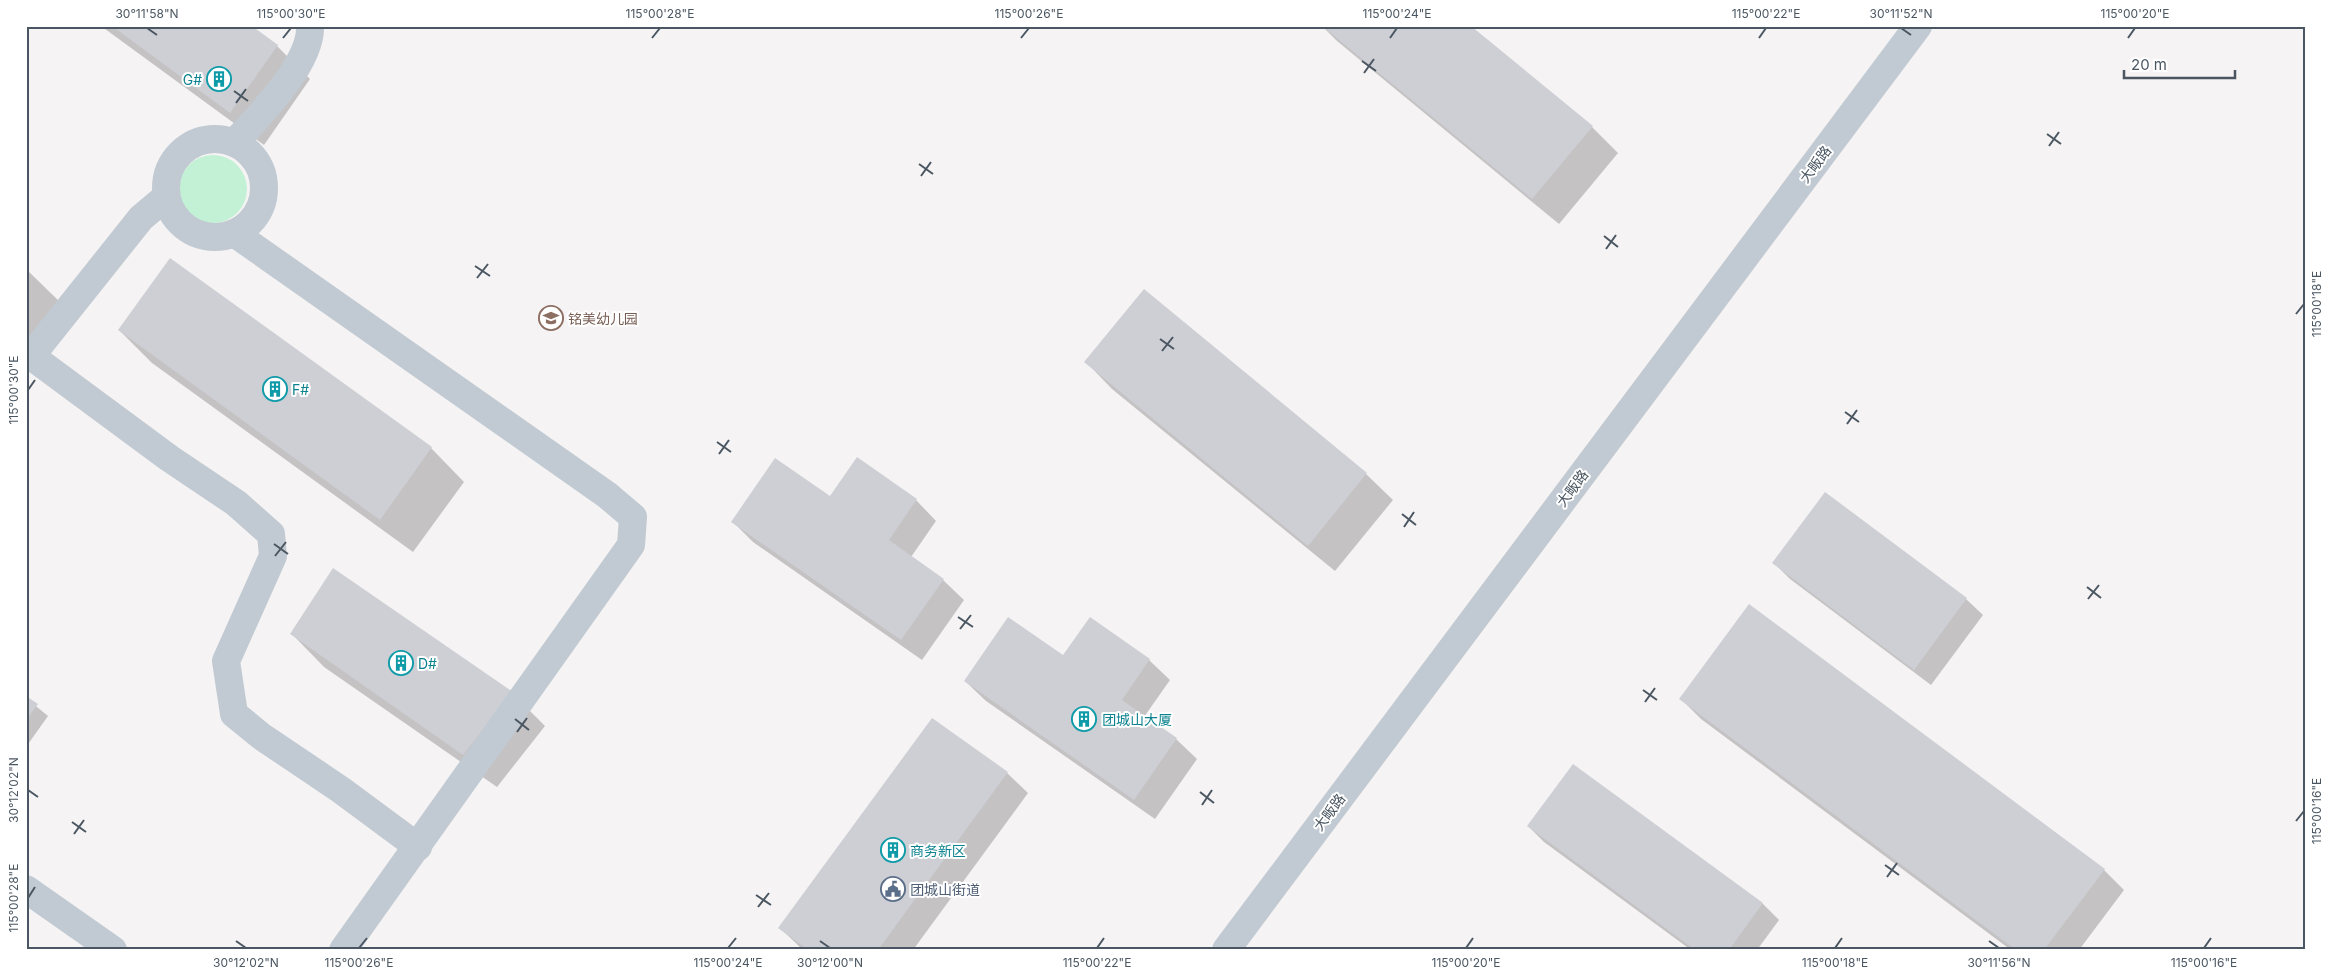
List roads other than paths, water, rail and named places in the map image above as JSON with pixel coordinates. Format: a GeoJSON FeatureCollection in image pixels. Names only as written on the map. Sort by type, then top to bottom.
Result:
{"type":"FeatureCollection","features":[{"type":"Feature","properties":{"kind":"street"},"geometry":{"type":"LineString","coordinates":[[234,143],[270,105],[299,61],[310,40],[310,26]]}},
{"type":"Feature","properties":{"kind":"street","name":"大畈路"},"geometry":{"type":"LineString","coordinates":[[1226,950],[1918,26]]}},
{"type":"Feature","properties":{"kind":"street"},"geometry":{"type":"LineString","coordinates":[[208,138],[234,143],[253,156],[261,171],[264,186],[262,203],[254,218],[243,229],[212,238],[196,234],[182,225],[172,212],[166,197],[165,181],[170,166],[180,152],[193,143],[208,138]]}},
{"type":"Feature","properties":{"kind":"street"},"geometry":{"type":"LineString","coordinates":[[166,197],[141,218],[29,357],[169,458],[236,503],[271,534],[272,556],[226,661],[234,714],[261,736],[341,790],[418,848]]}},
{"type":"Feature","properties":{"kind":"street"},"geometry":{"type":"LineString","coordinates":[[234,233],[607,495],[633,517],[631,546],[418,848],[343,950]]}},
{"type":"Feature","properties":{"kind":"street"},"geometry":{"type":"LineString","coordinates":[[26,889],[113,950]]}},
{"type":"Feature","properties":{"kind":"place","name":"G#"},"geometry":{"type":"Point","coordinates":[219,79]}},
{"type":"Feature","properties":{"kind":"place","name":"铭美幼儿园"},"geometry":{"type":"Point","coordinates":[551,318]}},
{"type":"Feature","properties":{"kind":"place","name":"F#"},"geometry":{"type":"Point","coordinates":[275,389]}},
{"type":"Feature","properties":{"kind":"place","name":"D#"},"geometry":{"type":"Point","coordinates":[401,663]}},
{"type":"Feature","properties":{"kind":"place","name":"团城山大厦"},"geometry":{"type":"Point","coordinates":[1084,719]}},
{"type":"Feature","properties":{"kind":"place","name":"商务新区"},"geometry":{"type":"Point","coordinates":[893,850]}},
{"type":"Feature","properties":{"kind":"place","name":"团城山街道"},"geometry":{"type":"Point","coordinates":[893,889]}}]}
